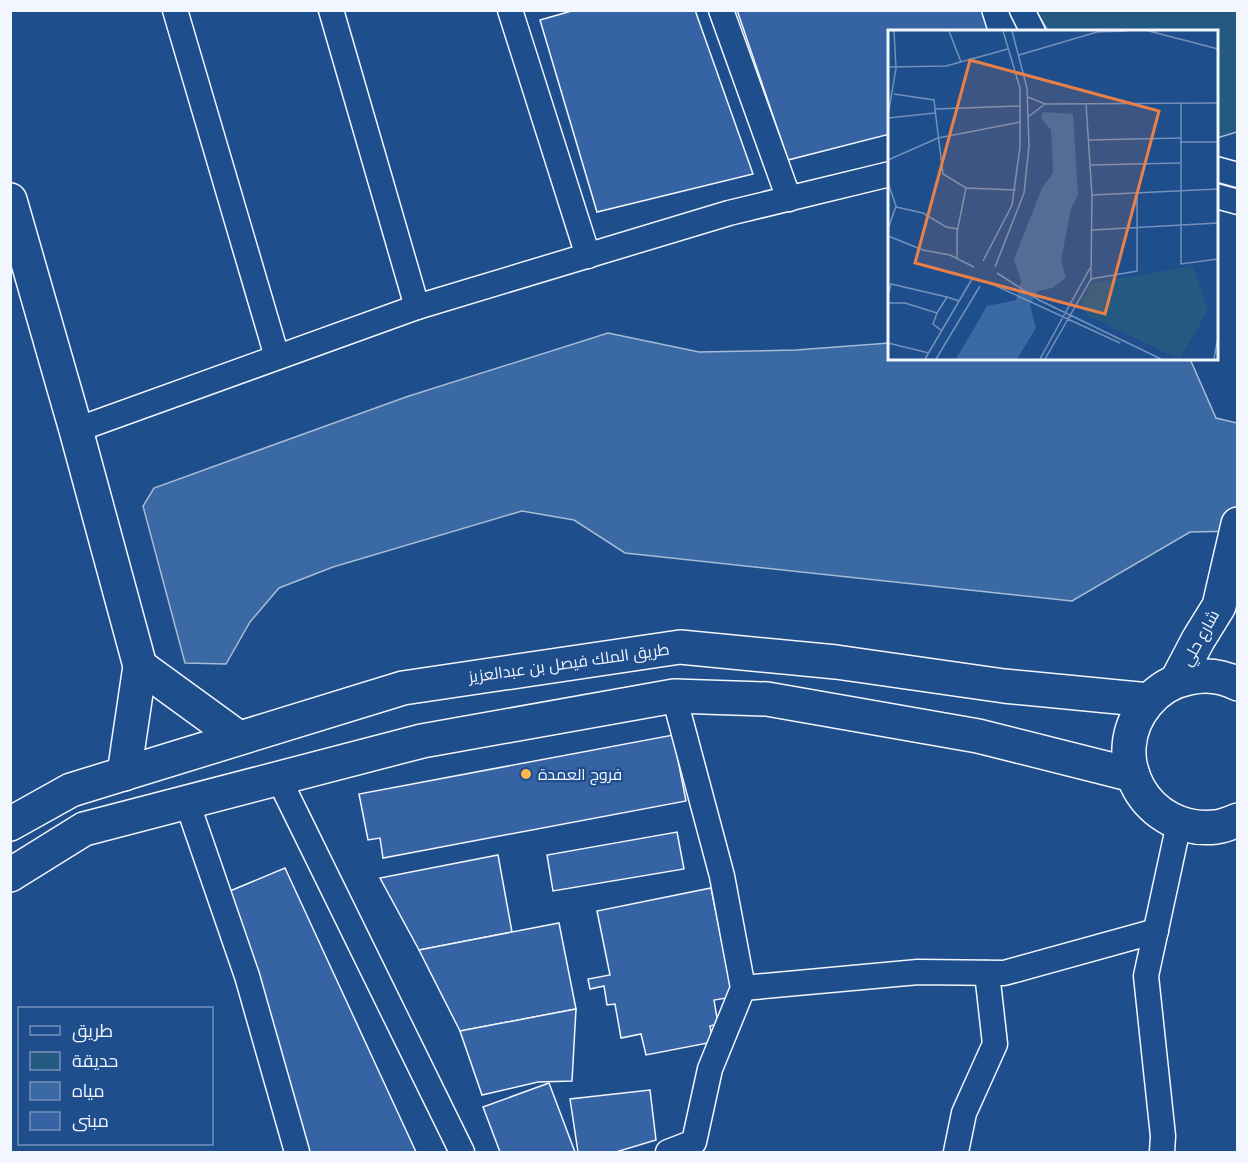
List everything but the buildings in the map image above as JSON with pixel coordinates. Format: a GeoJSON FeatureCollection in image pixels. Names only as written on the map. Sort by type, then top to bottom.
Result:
{"type":"FeatureCollection","features":[{"type":"Feature","properties":{"kind":"street"},"geometry":{"type":"LineString","coordinates":[[175,10],[277,357]]}},
{"type":"Feature","properties":{"kind":"street"},"geometry":{"type":"LineString","coordinates":[[332,10],[417,307]]}},
{"type":"Feature","properties":{"kind":"street"},"geometry":{"type":"LineString","coordinates":[[510,10],[588,256]]}},
{"type":"Feature","properties":{"kind":"street"},"geometry":{"type":"LineString","coordinates":[[721,10],[789,199]]}},
{"type":"Feature","properties":{"kind":"street"},"geometry":{"type":"LineString","coordinates":[[1022,10],[1033,30]]}},
{"type":"Feature","properties":{"kind":"street"},"geometry":{"type":"LineString","coordinates":[[1218,170],[1238,175]]}},
{"type":"Feature","properties":{"kind":"street"},"geometry":{"type":"LineString","coordinates":[[76,430],[417,307],[729,213],[888,174]]}},
{"type":"Feature","properties":{"kind":"street"},"geometry":{"type":"LineString","coordinates":[[1218,197],[1238,202]]}},
{"type":"Feature","properties":{"kind":"street"},"geometry":{"type":"LineString","coordinates":[[10,200],[140,666],[124,774]]}},
{"type":"Feature","properties":{"kind":"street","name":"شارع حلي"},"geometry":{"type":"LineString","coordinates":[[1177,680],[1219,606],[1238,524]]}},
{"type":"Feature","properties":{"kind":"street","name":"طريق الملك فيصل بن عبدالعزيز"},"geometry":{"type":"LineString","coordinates":[[10,824],[71,790],[403,688],[680,647],[836,662],[1004,686],[1149,700]]}},
{"type":"Feature","properties":{"kind":"street"},"geometry":{"type":"LineString","coordinates":[[140,666],[239,738]]}},
{"type":"Feature","properties":{"kind":"street"},"geometry":{"type":"LineString","coordinates":[[1238,684],[1228,679],[1202,675],[1177,680],[1155,693],[1138,713],[1130,736],[1129,761],[1136,784],[1150,805],[1170,819],[1193,827],[1217,827],[1238,820]]}},
{"type":"Feature","properties":{"kind":"street"},"geometry":{"type":"LineString","coordinates":[[10,875],[84,829],[422,741],[674,696],[767,699],[978,736],[1133,775]]}},
{"type":"Feature","properties":{"kind":"street"},"geometry":{"type":"LineString","coordinates":[[668,1152],[694,1142],[710,1069],[743,988],[722,876],[674,696]]}},
{"type":"Feature","properties":{"kind":"street"},"geometry":{"type":"LineString","coordinates":[[278,777],[462,1152]]}},
{"type":"Feature","properties":{"kind":"street"},"geometry":{"type":"LineString","coordinates":[[187,802],[247,976],[297,1152]]}},
{"type":"Feature","properties":{"kind":"street"},"geometry":{"type":"LineString","coordinates":[[1162,1152],[1163,1136],[1146,976],[1179,823]]}},
{"type":"Feature","properties":{"kind":"street"},"geometry":{"type":"LineString","coordinates":[[743,988],[918,972],[1004,973],[1156,931]]}},
{"type":"Feature","properties":{"kind":"street"},"geometry":{"type":"LineString","coordinates":[[956,1152],[964,1113],[995,1044],[987,973]]}},
{"type":"Feature","properties":{"kind":"green space"},"geometry":{"type":"Polygon","coordinates":[[[1036,11],[1237,11],[1237,132],[1218,138],[1218,30],[1047,30],[1036,11]]]}},
{"type":"Feature","properties":{"kind":"water"},"geometry":{"type":"Polygon","coordinates":[[[608,333],[699,352],[796,350],[888,343],[888,360],[1190,360],[1216,418],[1237,423],[1237,531],[1190,532],[1072,601],[625,553],[574,520],[522,511],[333,567],[279,588],[250,622],[226,664],[185,663],[143,506],[154,488],[406,397],[608,333]]]}},
{"type":"Feature","properties":{"kind":"place","name":"فروج العمدة"},"geometry":{"type":"Point","coordinates":[526,774]}}]}
